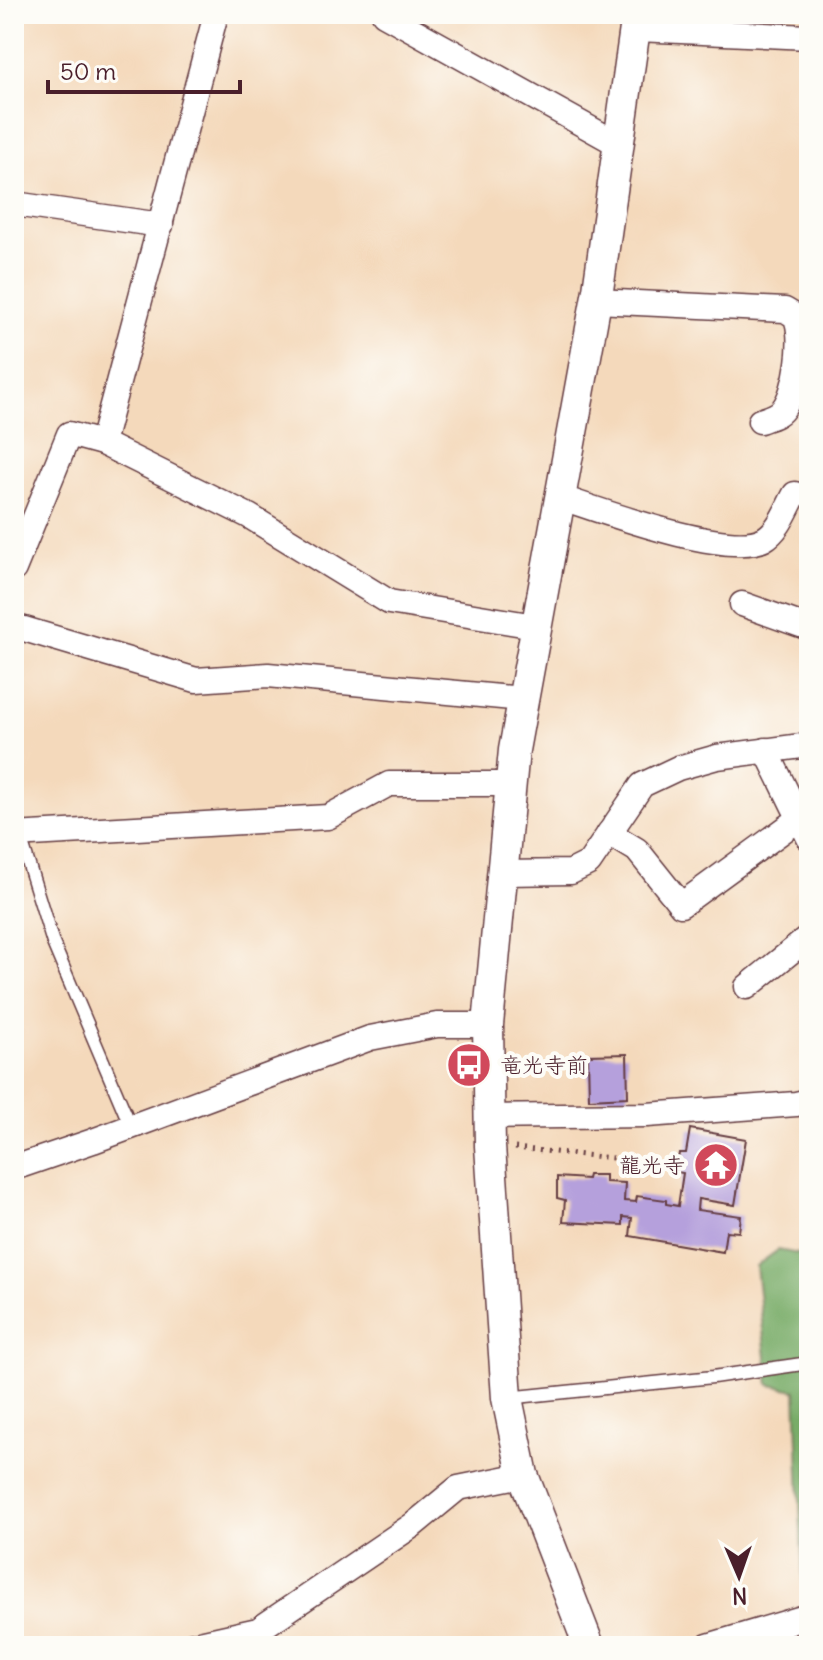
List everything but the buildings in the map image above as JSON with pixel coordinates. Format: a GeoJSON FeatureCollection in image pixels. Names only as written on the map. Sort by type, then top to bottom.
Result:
{"type":"FeatureCollection","features":[{"type":"Feature","properties":{"kind":"street"},"geometry":{"type":"LineString","coordinates":[[102,443],[216,14]]}},
{"type":"Feature","properties":{"kind":"street"},"geometry":{"type":"LineString","coordinates":[[384,14],[618,144]]}},
{"type":"Feature","properties":{"kind":"street"},"geometry":{"type":"LineString","coordinates":[[589,1646],[523,1475],[507,1398],[490,1131],[488,1025],[522,699],[596,301],[637,22],[809,37]]}},
{"type":"Feature","properties":{"kind":"street"},"geometry":{"type":"LineString","coordinates":[[14,204],[161,225]]}},
{"type":"Feature","properties":{"kind":"street"},"geometry":{"type":"LineString","coordinates":[[596,301],[785,310],[795,316],[801,334],[792,392],[779,414],[760,421]]}},
{"type":"Feature","properties":{"kind":"street"},"geometry":{"type":"LineString","coordinates":[[14,569],[69,434],[102,443],[249,516],[389,602],[535,626]]}},
{"type":"Feature","properties":{"kind":"street"},"geometry":{"type":"LineString","coordinates":[[559,497],[686,537],[747,543],[764,539],[777,527],[795,494]]}},
{"type":"Feature","properties":{"kind":"street"},"geometry":{"type":"LineString","coordinates":[[742,604],[809,628]]}},
{"type":"Feature","properties":{"kind":"street"},"geometry":{"type":"LineString","coordinates":[[14,626],[196,680],[268,675],[522,699]]}},
{"type":"Feature","properties":{"kind":"street"},"geometry":{"type":"LineString","coordinates":[[504,873],[571,872],[589,863],[642,785],[678,768],[717,757],[809,745]]}},
{"type":"Feature","properties":{"kind":"street"},"geometry":{"type":"LineString","coordinates":[[609,833],[637,850],[681,905],[804,828],[766,750]]}},
{"type":"Feature","properties":{"kind":"street"},"geometry":{"type":"LineString","coordinates":[[17,834],[328,817],[389,784],[511,784]]}},
{"type":"Feature","properties":{"kind":"street"},"geometry":{"type":"LineString","coordinates":[[747,987],[809,937]]}},
{"type":"Feature","properties":{"kind":"street"},"geometry":{"type":"LineString","coordinates":[[14,1168],[370,1038],[437,1025],[488,1025]]}},
{"type":"Feature","properties":{"kind":"street"},"geometry":{"type":"LineString","coordinates":[[490,1131],[809,1101]]}},
{"type":"Feature","properties":{"kind":"street"},"geometry":{"type":"LineString","coordinates":[[186,1646],[258,1630],[413,1525],[458,1488],[523,1475]]}},
{"type":"Feature","properties":{"kind":"street"},"geometry":{"type":"LineString","coordinates":[[708,1646],[809,1616]]}},
{"type":"Feature","properties":{"kind":"lane"},"geometry":{"type":"LineString","coordinates":[[17,834],[53,943],[131,1127]]}},
{"type":"Feature","properties":{"kind":"lane"},"geometry":{"type":"LineString","coordinates":[[507,1398],[713,1377],[809,1363]]}},
{"type":"Feature","properties":{"kind":"path"},"geometry":{"type":"LineString","coordinates":[[490,1131],[671,1164]]}},
{"type":"Feature","properties":{"kind":"green space"},"geometry":{"type":"Polygon","coordinates":[[[778,1250],[809,1256],[809,1590],[803,1586],[796,1390],[769,1385],[756,1266],[778,1250]]]}},
{"type":"Feature","properties":{"kind":"place","name":"竜光寺前"},"geometry":{"type":"Point","coordinates":[469,1065]}},
{"type":"Feature","properties":{"kind":"place","name":"龍光寺"},"geometry":{"type":"Point","coordinates":[716,1165]}}]}
